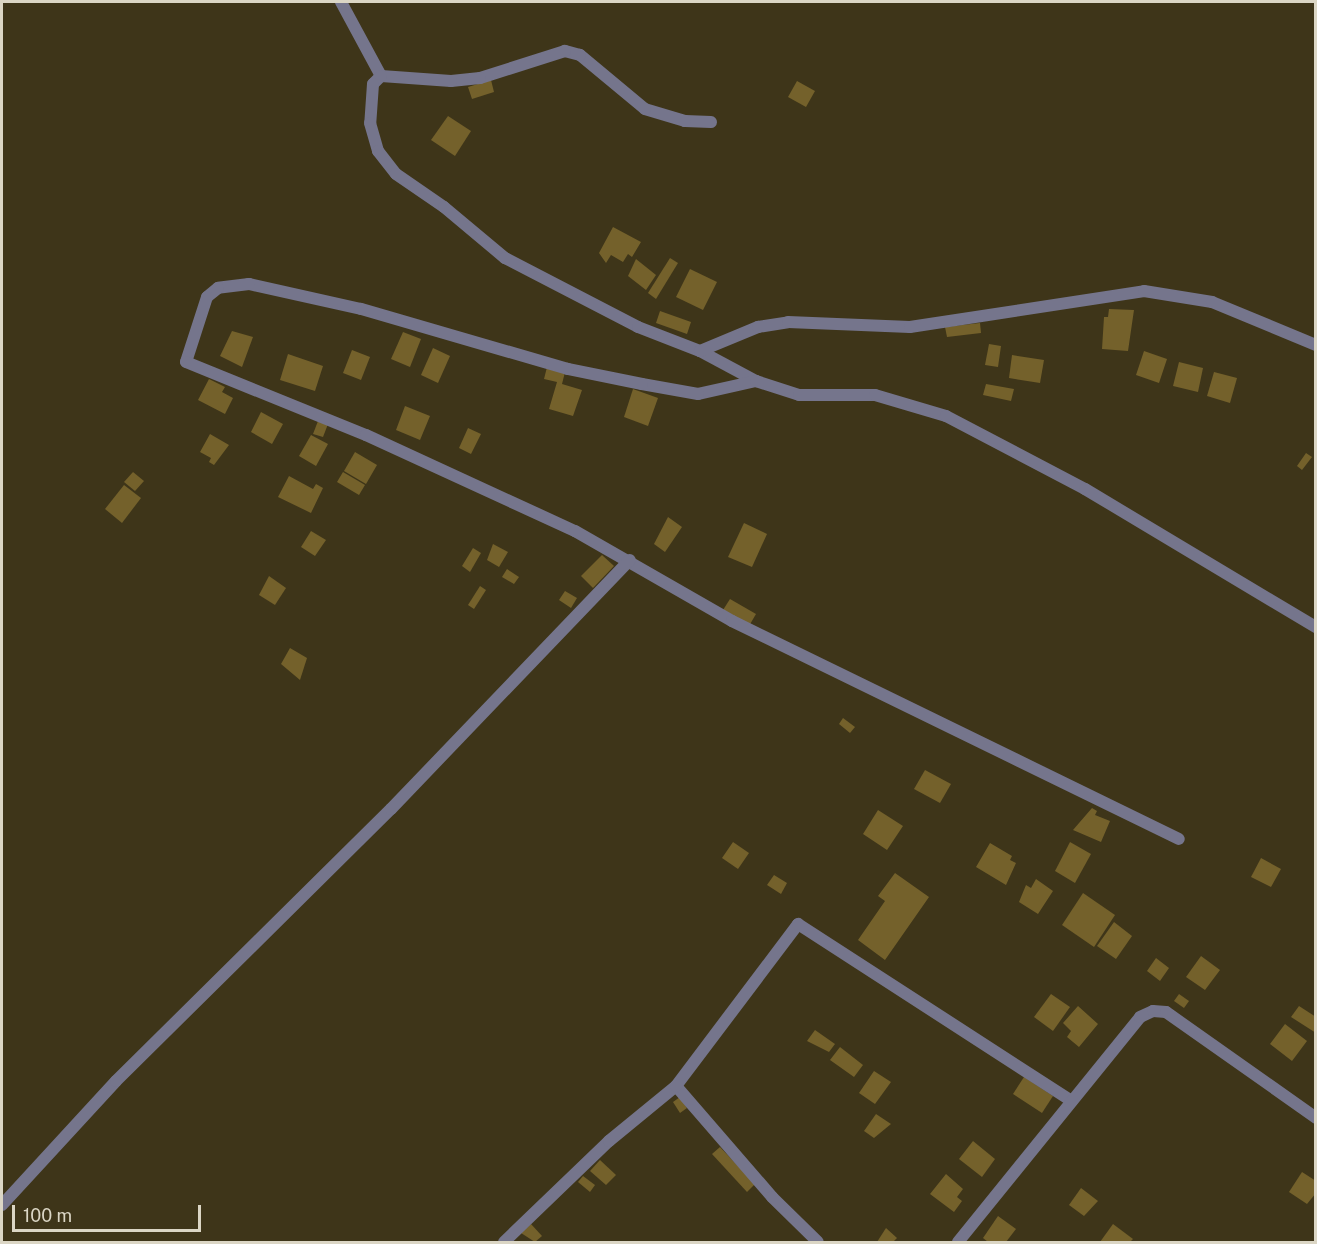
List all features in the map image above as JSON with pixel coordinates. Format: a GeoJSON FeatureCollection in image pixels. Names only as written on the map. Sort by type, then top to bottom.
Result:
{"type":"FeatureCollection","features":[{"type":"Feature","properties":{"kind":"street"},"geometry":{"type":"LineString","coordinates":[[341,2],[381,76]]}},
{"type":"Feature","properties":{"kind":"street"},"geometry":{"type":"LineString","coordinates":[[711,122],[686,121],[645,109],[573,52],[554,53],[480,78],[451,81],[381,76],[373,84],[372,138],[396,174],[444,207],[505,258],[638,327],[700,351],[756,381],[799,395],[875,395],[946,416],[1085,489],[1316,627]]}},
{"type":"Feature","properties":{"kind":"street"},"geometry":{"type":"LineString","coordinates":[[756,381],[710,393],[681,391],[568,369],[292,292],[230,284],[207,297],[186,362],[366,435],[630,560],[732,621],[1179,839]]}},
{"type":"Feature","properties":{"kind":"street"},"geometry":{"type":"LineString","coordinates":[[700,351],[758,327],[788,322],[910,327],[1144,291],[1212,302],[1316,345]]}},
{"type":"Feature","properties":{"kind":"street"},"geometry":{"type":"LineString","coordinates":[[2,1205],[116,1081],[391,809],[630,560]]}},
{"type":"Feature","properties":{"kind":"street"},"geometry":{"type":"LineString","coordinates":[[504,1242],[609,1141],[676,1086],[798,924],[1072,1101]]}},
{"type":"Feature","properties":{"kind":"street"},"geometry":{"type":"LineString","coordinates":[[958,1242],[1140,1017],[1153,1011],[1167,1012],[1316,1118]]}},
{"type":"Feature","properties":{"kind":"street"},"geometry":{"type":"LineString","coordinates":[[676,1086],[771,1197],[818,1242]]}},
{"type":"Feature","properties":{"kind":"building"},"geometry":{"type":"Polygon","coordinates":[[[491,80],[494,92],[472,99],[468,87],[491,80]]]}},
{"type":"Feature","properties":{"kind":"building"},"geometry":{"type":"Polygon","coordinates":[[[797,81],[815,91],[806,107],[788,97],[797,81]]]}},
{"type":"Feature","properties":{"kind":"building"},"geometry":{"type":"Polygon","coordinates":[[[448,116],[471,131],[455,156],[431,140],[448,116]]]}},
{"type":"Feature","properties":{"kind":"building"},"geometry":{"type":"Polygon","coordinates":[[[613,227],[641,242],[632,257],[628,254],[623,262],[611,255],[606,263],[599,253],[613,227]]]}},
{"type":"Feature","properties":{"kind":"building"},"geometry":{"type":"Polygon","coordinates":[[[670,258],[678,263],[656,299],[648,293],[670,258]]]}},
{"type":"Feature","properties":{"kind":"building"},"geometry":{"type":"Polygon","coordinates":[[[636,259],[656,275],[646,290],[628,276],[636,259]]]}},
{"type":"Feature","properties":{"kind":"building"},"geometry":{"type":"Polygon","coordinates":[[[690,269],[717,282],[703,310],[676,297],[690,269]]]}},
{"type":"Feature","properties":{"kind":"building"},"geometry":{"type":"Polygon","coordinates":[[[1109,309],[1134,310],[1128,351],[1102,349],[1104,317],[1108,317],[1109,309]]]}},
{"type":"Feature","properties":{"kind":"building"},"geometry":{"type":"Polygon","coordinates":[[[660,311],[691,322],[687,334],[656,323],[660,311]]]}},
{"type":"Feature","properties":{"kind":"building"},"geometry":{"type":"Polygon","coordinates":[[[980,323],[981,333],[947,337],[945,327],[980,323]]]}},
{"type":"Feature","properties":{"kind":"building"},"geometry":{"type":"Polygon","coordinates":[[[232,331],[253,337],[242,367],[220,356],[232,331]]]}},
{"type":"Feature","properties":{"kind":"building"},"geometry":{"type":"Polygon","coordinates":[[[403,332],[421,339],[410,367],[391,359],[403,332]]]}},
{"type":"Feature","properties":{"kind":"building"},"geometry":{"type":"Polygon","coordinates":[[[989,344],[1001,346],[998,367],[985,365],[989,344]]]}},
{"type":"Feature","properties":{"kind":"building"},"geometry":{"type":"Polygon","coordinates":[[[433,348],[450,356],[438,383],[421,375],[433,348]]]}},
{"type":"Feature","properties":{"kind":"building"},"geometry":{"type":"Polygon","coordinates":[[[352,350],[370,357],[361,380],[343,373],[352,350]]]}},
{"type":"Feature","properties":{"kind":"building"},"geometry":{"type":"Polygon","coordinates":[[[1144,351],[1167,359],[1159,383],[1136,375],[1144,351]]]}},
{"type":"Feature","properties":{"kind":"building"},"geometry":{"type":"Polygon","coordinates":[[[288,354],[323,366],[315,391],[280,380],[288,354]]]}},
{"type":"Feature","properties":{"kind":"building"},"geometry":{"type":"Polygon","coordinates":[[[1012,355],[1044,360],[1040,383],[1009,378],[1012,355]]]}},
{"type":"Feature","properties":{"kind":"building"},"geometry":{"type":"Polygon","coordinates":[[[1179,362],[1203,368],[1198,392],[1173,386],[1179,362]]]}},
{"type":"Feature","properties":{"kind":"building"},"geometry":{"type":"Polygon","coordinates":[[[547,367],[565,372],[562,384],[582,390],[573,416],[549,409],[557,382],[544,379],[547,367]]]}},
{"type":"Feature","properties":{"kind":"building"},"geometry":{"type":"Polygon","coordinates":[[[1214,372],[1237,378],[1230,403],[1207,396],[1214,372]]]}},
{"type":"Feature","properties":{"kind":"building"},"geometry":{"type":"Polygon","coordinates":[[[209,379],[225,387],[222,392],[233,398],[225,414],[198,400],[209,379]]]}},
{"type":"Feature","properties":{"kind":"building"},"geometry":{"type":"Polygon","coordinates":[[[986,384],[1014,389],[1011,401],[983,395],[986,384]]]}},
{"type":"Feature","properties":{"kind":"building"},"geometry":{"type":"Polygon","coordinates":[[[633,389],[658,398],[648,426],[624,417],[633,389]]]}},
{"type":"Feature","properties":{"kind":"building"},"geometry":{"type":"Polygon","coordinates":[[[405,406],[430,416],[420,440],[396,430],[405,406]]]}},
{"type":"Feature","properties":{"kind":"building"},"geometry":{"type":"Polygon","coordinates":[[[261,412],[283,424],[272,444],[251,432],[261,412]]]}},
{"type":"Feature","properties":{"kind":"building"},"geometry":{"type":"Polygon","coordinates":[[[318,421],[328,424],[323,437],[313,434],[318,421]]]}},
{"type":"Feature","properties":{"kind":"building"},"geometry":{"type":"Polygon","coordinates":[[[468,428],[481,434],[471,454],[459,448],[468,428]]]}},
{"type":"Feature","properties":{"kind":"building"},"geometry":{"type":"Polygon","coordinates":[[[210,434],[229,445],[214,465],[209,462],[211,458],[200,452],[210,434]]]}},
{"type":"Feature","properties":{"kind":"building"},"geometry":{"type":"Polygon","coordinates":[[[311,435],[328,444],[316,466],[299,456],[311,435]]]}},
{"type":"Feature","properties":{"kind":"building"},"geometry":{"type":"Polygon","coordinates":[[[355,452],[377,465],[366,484],[344,471],[355,452]]]}},
{"type":"Feature","properties":{"kind":"building"},"geometry":{"type":"Polygon","coordinates":[[[1306,453],[1312,457],[1302,470],[1297,466],[1306,453]]]}},
{"type":"Feature","properties":{"kind":"building"},"geometry":{"type":"Polygon","coordinates":[[[133,472],[144,481],[135,491],[124,482],[133,472]]]}},
{"type":"Feature","properties":{"kind":"building"},"geometry":{"type":"Polygon","coordinates":[[[343,472],[365,485],[359,495],[337,482],[343,472]]]}},
{"type":"Feature","properties":{"kind":"building"},"geometry":{"type":"Polygon","coordinates":[[[289,476],[313,489],[316,484],[323,488],[311,513],[278,497],[289,476]]]}},
{"type":"Feature","properties":{"kind":"building"},"geometry":{"type":"Polygon","coordinates":[[[124,485],[141,498],[122,523],[105,509],[124,485]]]}},
{"type":"Feature","properties":{"kind":"building"},"geometry":{"type":"Polygon","coordinates":[[[668,517],[682,527],[665,552],[654,544],[668,517]]]}},
{"type":"Feature","properties":{"kind":"building"},"geometry":{"type":"Polygon","coordinates":[[[744,523],[767,534],[752,567],[728,557],[744,523]]]}},
{"type":"Feature","properties":{"kind":"building"},"geometry":{"type":"Polygon","coordinates":[[[311,531],[326,540],[315,556],[301,547],[311,531]]]}},
{"type":"Feature","properties":{"kind":"building"},"geometry":{"type":"Polygon","coordinates":[[[493,544],[508,552],[499,567],[487,560],[493,544]]]}},
{"type":"Feature","properties":{"kind":"building"},"geometry":{"type":"Polygon","coordinates":[[[473,548],[481,553],[470,572],[462,566],[473,548]]]}},
{"type":"Feature","properties":{"kind":"building"},"geometry":{"type":"Polygon","coordinates":[[[602,555],[614,566],[593,588],[581,576],[602,555]]]}},
{"type":"Feature","properties":{"kind":"building"},"geometry":{"type":"Polygon","coordinates":[[[507,569],[519,577],[514,584],[502,577],[507,569]]]}},
{"type":"Feature","properties":{"kind":"building"},"geometry":{"type":"Polygon","coordinates":[[[269,576],[286,588],[275,605],[259,595],[269,576]]]}},
{"type":"Feature","properties":{"kind":"building"},"geometry":{"type":"Polygon","coordinates":[[[480,586],[486,590],[474,609],[468,605],[480,586]]]}},
{"type":"Feature","properties":{"kind":"building"},"geometry":{"type":"Polygon","coordinates":[[[565,591],[577,598],[571,608],[559,600],[565,591]]]}},
{"type":"Feature","properties":{"kind":"building"},"geometry":{"type":"Polygon","coordinates":[[[730,599],[756,614],[749,626],[723,610],[730,599]]]}},
{"type":"Feature","properties":{"kind":"building"},"geometry":{"type":"Polygon","coordinates":[[[290,648],[307,658],[300,680],[281,664],[290,648]]]}},
{"type":"Feature","properties":{"kind":"building"},"geometry":{"type":"Polygon","coordinates":[[[843,718],[855,727],[850,733],[839,724],[843,718]]]}},
{"type":"Feature","properties":{"kind":"building"},"geometry":{"type":"Polygon","coordinates":[[[925,770],[951,784],[940,803],[914,789],[925,770]]]}},
{"type":"Feature","properties":{"kind":"building"},"geometry":{"type":"Polygon","coordinates":[[[1092,808],[1097,811],[1095,815],[1110,821],[1101,842],[1073,830],[1092,808]]]}},
{"type":"Feature","properties":{"kind":"building"},"geometry":{"type":"Polygon","coordinates":[[[878,810],[903,826],[887,850],[863,834],[878,810]]]}},
{"type":"Feature","properties":{"kind":"building"},"geometry":{"type":"Polygon","coordinates":[[[733,842],[749,853],[738,869],[722,858],[733,842]]]}},
{"type":"Feature","properties":{"kind":"building"},"geometry":{"type":"Polygon","coordinates":[[[1070,842],[1091,854],[1075,883],[1055,871],[1070,842]]]}},
{"type":"Feature","properties":{"kind":"building"},"geometry":{"type":"Polygon","coordinates":[[[990,843],[1012,856],[1010,860],[1016,863],[1006,885],[976,867],[990,843]]]}},
{"type":"Feature","properties":{"kind":"building"},"geometry":{"type":"Polygon","coordinates":[[[1261,858],[1281,869],[1271,887],[1251,877],[1261,858]]]}},
{"type":"Feature","properties":{"kind":"building"},"geometry":{"type":"Polygon","coordinates":[[[895,873],[929,897],[885,960],[858,940],[885,901],[878,896],[895,873]]]}},
{"type":"Feature","properties":{"kind":"building"},"geometry":{"type":"Polygon","coordinates":[[[774,875],[787,883],[781,894],[767,885],[774,875]]]}},
{"type":"Feature","properties":{"kind":"building"},"geometry":{"type":"Polygon","coordinates":[[[1036,879],[1053,891],[1038,914],[1019,902],[1026,885],[1031,888],[1036,879]]]}},
{"type":"Feature","properties":{"kind":"building"},"geometry":{"type":"Polygon","coordinates":[[[1083,893],[1115,915],[1094,947],[1062,925],[1083,893]]]}},
{"type":"Feature","properties":{"kind":"building"},"geometry":{"type":"Polygon","coordinates":[[[1114,922],[1132,936],[1116,959],[1097,946],[1114,922]]]}},
{"type":"Feature","properties":{"kind":"building"},"geometry":{"type":"Polygon","coordinates":[[[1201,956],[1220,970],[1205,990],[1186,977],[1201,956]]]}},
{"type":"Feature","properties":{"kind":"building"},"geometry":{"type":"Polygon","coordinates":[[[1156,958],[1169,968],[1160,981],[1147,971],[1156,958]]]}},
{"type":"Feature","properties":{"kind":"building"},"geometry":{"type":"Polygon","coordinates":[[[1051,994],[1070,1007],[1053,1031],[1034,1017],[1051,994]]]}},
{"type":"Feature","properties":{"kind":"building"},"geometry":{"type":"Polygon","coordinates":[[[1179,994],[1189,1001],[1184,1008],[1174,1001],[1179,994]]]}},
{"type":"Feature","properties":{"kind":"building"},"geometry":{"type":"Polygon","coordinates":[[[1078,1006],[1098,1024],[1079,1047],[1067,1037],[1071,1031],[1063,1023],[1078,1006]]]}},
{"type":"Feature","properties":{"kind":"building"},"geometry":{"type":"Polygon","coordinates":[[[1299,1006],[1316,1017],[1316,1033],[1291,1017],[1299,1006]]]}},
{"type":"Feature","properties":{"kind":"building"},"geometry":{"type":"Polygon","coordinates":[[[1285,1024],[1307,1041],[1292,1061],[1270,1044],[1285,1024]]]}},
{"type":"Feature","properties":{"kind":"building"},"geometry":{"type":"Polygon","coordinates":[[[815,1030],[835,1044],[829,1052],[807,1041],[815,1030]]]}},
{"type":"Feature","properties":{"kind":"building"},"geometry":{"type":"Polygon","coordinates":[[[840,1047],[863,1065],[854,1077],[830,1060],[840,1047]]]}},
{"type":"Feature","properties":{"kind":"building"},"geometry":{"type":"Polygon","coordinates":[[[874,1071],[891,1082],[875,1104],[859,1093],[874,1071]]]}},
{"type":"Feature","properties":{"kind":"building"},"geometry":{"type":"Polygon","coordinates":[[[1024,1077],[1053,1096],[1042,1113],[1013,1094],[1024,1077]]]}},
{"type":"Feature","properties":{"kind":"building"},"geometry":{"type":"Polygon","coordinates":[[[680,1097],[687,1108],[680,1113],[673,1102],[680,1097]]]}},
{"type":"Feature","properties":{"kind":"building"},"geometry":{"type":"Polygon","coordinates":[[[876,1114],[891,1124],[874,1138],[864,1131],[876,1114]]]}},
{"type":"Feature","properties":{"kind":"building"},"geometry":{"type":"Polygon","coordinates":[[[973,1141],[995,1159],[982,1177],[959,1159],[973,1141]]]}},
{"type":"Feature","properties":{"kind":"building"},"geometry":{"type":"Polygon","coordinates":[[[720,1147],[755,1184],[747,1192],[712,1154],[720,1147]]]}},
{"type":"Feature","properties":{"kind":"building"},"geometry":{"type":"Polygon","coordinates":[[[600,1160],[616,1175],[606,1185],[590,1171],[600,1160]]]}},
{"type":"Feature","properties":{"kind":"building"},"geometry":{"type":"Polygon","coordinates":[[[1302,1172],[1316,1181],[1316,1193],[1307,1204],[1289,1192],[1302,1172]]]}},
{"type":"Feature","properties":{"kind":"building"},"geometry":{"type":"Polygon","coordinates":[[[946,1174],[963,1189],[957,1197],[962,1201],[954,1212],[930,1194],[946,1174]]]}},
{"type":"Feature","properties":{"kind":"building"},"geometry":{"type":"Polygon","coordinates":[[[583,1176],[595,1185],[590,1192],[578,1182],[583,1176]]]}},
{"type":"Feature","properties":{"kind":"building"},"geometry":{"type":"Polygon","coordinates":[[[1081,1188],[1098,1201],[1084,1216],[1069,1205],[1081,1188]]]}},
{"type":"Feature","properties":{"kind":"building"},"geometry":{"type":"Polygon","coordinates":[[[998,1216],[1016,1229],[1006,1242],[988,1242],[983,1238],[998,1216]]]}},
{"type":"Feature","properties":{"kind":"building"},"geometry":{"type":"Polygon","coordinates":[[[531,1224],[542,1236],[535,1242],[521,1233],[531,1224]]]}},
{"type":"Feature","properties":{"kind":"building"},"geometry":{"type":"Polygon","coordinates":[[[1113,1224],[1133,1239],[1130,1242],[1100,1242],[1113,1224]]]}},
{"type":"Feature","properties":{"kind":"building"},"geometry":{"type":"Polygon","coordinates":[[[886,1228],[897,1238],[893,1242],[877,1242],[886,1228]]]}}]}
